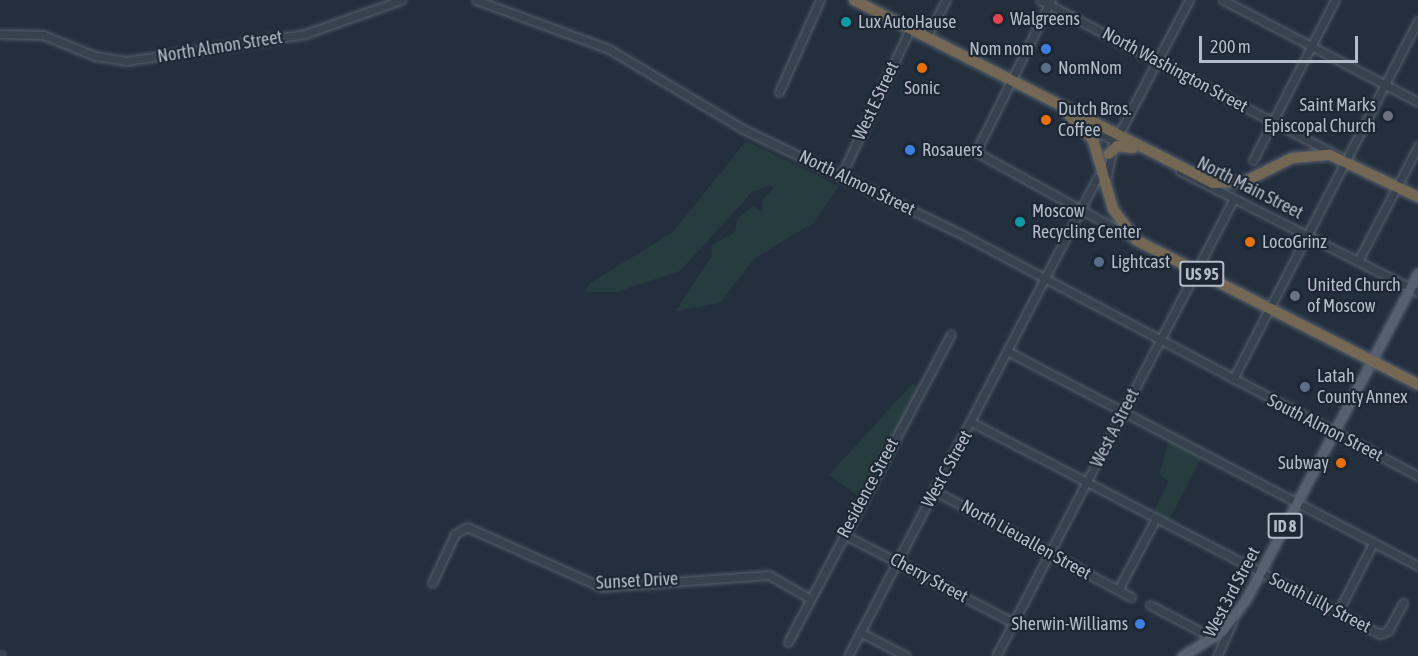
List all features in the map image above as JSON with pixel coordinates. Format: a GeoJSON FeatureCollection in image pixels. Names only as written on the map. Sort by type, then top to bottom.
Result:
{"type":"FeatureCollection","features":[{"type":"Feature","properties":{"kind":"highway","name":"North Main Street"},"geometry":{"type":"LineString","coordinates":[[854,0],[1117,139],[1213,183],[1246,181],[1292,158],[1342,159]]}},
{"type":"Feature","properties":{"kind":"highway","name":"North Main Street"},"geometry":{"type":"LineString","coordinates":[[1063,109],[1082,125],[1096,148],[1120,224],[1136,240]]}},
{"type":"Feature","properties":{"kind":"highway"},"geometry":{"type":"LineString","coordinates":[[1109,153],[1122,145],[1147,153]]}},
{"type":"Feature","properties":{"kind":"highway","name":"US 95"},"geometry":{"type":"LineString","coordinates":[[1342,159],[1418,197]]}},
{"type":"Feature","properties":{"kind":"highway","name":"US 95"},"geometry":{"type":"LineString","coordinates":[[1136,240],[1418,384]]}},
{"type":"Feature","properties":{"kind":"main road","name":"ID 8"},"geometry":{"type":"LineString","coordinates":[[1414,290],[1418,273]]}},
{"type":"Feature","properties":{"kind":"main road","name":"West 3rd Street"},"geometry":{"type":"LineString","coordinates":[[1233,619],[1261,573],[1372,361],[1414,290]]}},
{"type":"Feature","properties":{"kind":"main road","name":"ID 8"},"geometry":{"type":"LineString","coordinates":[[1182,656],[1213,638],[1233,619]]}},
{"type":"Feature","properties":{"kind":"street","name":"North Almon Street"},"geometry":{"type":"LineString","coordinates":[[0,34],[38,34],[108,60],[142,59],[305,34],[401,0]]}},
{"type":"Feature","properties":{"kind":"street","name":"North Almon Street"},"geometry":{"type":"LineString","coordinates":[[476,0],[609,49],[743,129],[842,174],[1233,379]]}},
{"type":"Feature","properties":{"kind":"street"},"geometry":{"type":"LineString","coordinates":[[778,92],[820,0]]}},
{"type":"Feature","properties":{"kind":"street"},"geometry":{"type":"LineString","coordinates":[[926,38],[946,0]]}},
{"type":"Feature","properties":{"kind":"street","name":"North Washington Street"},"geometry":{"type":"LineString","coordinates":[[1040,0],[1050,2],[1158,61],[1275,119],[1342,159]]}},
{"type":"Feature","properties":{"kind":"street"},"geometry":{"type":"LineString","coordinates":[[1107,188],[1109,153],[1189,0]]}},
{"type":"Feature","properties":{"kind":"street"},"geometry":{"type":"LineString","coordinates":[[1223,0],[1418,102]]}},
{"type":"Feature","properties":{"kind":"street"},"geometry":{"type":"LineString","coordinates":[[1253,159],[1335,0]]}},
{"type":"Feature","properties":{"kind":"street"},"geometry":{"type":"LineString","coordinates":[[1050,2],[1009,81],[976,152],[1081,212],[1136,240]]}},
{"type":"Feature","properties":{"kind":"street"},"geometry":{"type":"LineString","coordinates":[[1233,379],[1342,159],[1418,21]]}},
{"type":"Feature","properties":{"kind":"street","name":"West E Street"},"geometry":{"type":"LineString","coordinates":[[842,174],[910,29]]}},
{"type":"Feature","properties":{"kind":"street","name":"North Main Street"},"geometry":{"type":"LineString","coordinates":[[1082,125],[1117,139]]}},
{"type":"Feature","properties":{"kind":"street"},"geometry":{"type":"LineString","coordinates":[[1358,261],[1418,146]]}},
{"type":"Feature","properties":{"kind":"street","name":"North Main Street"},"geometry":{"type":"LineString","coordinates":[[1179,169],[1233,200],[1306,234],[1414,290]]}},
{"type":"Feature","properties":{"kind":"street","name":"West C Street"},"geometry":{"type":"LineString","coordinates":[[848,656],[935,490],[973,423],[1097,178]]}},
{"type":"Feature","properties":{"kind":"street","name":"West A Street"},"geometry":{"type":"LineString","coordinates":[[996,656],[1233,200]]}},
{"type":"Feature","properties":{"kind":"street","name":"Residence Street"},"geometry":{"type":"LineString","coordinates":[[788,642],[809,598],[951,334]]}},
{"type":"Feature","properties":{"kind":"street"},"geometry":{"type":"LineString","coordinates":[[1009,352],[1418,566]]}},
{"type":"Feature","properties":{"kind":"street","name":"South Almon Street"},"geometry":{"type":"LineString","coordinates":[[1233,379],[1418,476]]}},
{"type":"Feature","properties":{"kind":"street","name":"South Lilly Street"},"geometry":{"type":"LineString","coordinates":[[973,423],[1380,634],[1388,631],[1402,603]]}},
{"type":"Feature","properties":{"kind":"street","name":"North Lieuallen Street"},"geometry":{"type":"LineString","coordinates":[[935,490],[1131,597]]}},
{"type":"Feature","properties":{"kind":"street"},"geometry":{"type":"LineString","coordinates":[[1118,590],[1158,519]]}},
{"type":"Feature","properties":{"kind":"street","name":"Sunset Drive"},"geometry":{"type":"LineString","coordinates":[[432,583],[455,534],[467,527],[590,585],[769,575],[809,598]]}},
{"type":"Feature","properties":{"kind":"street","name":"Cherry Street"},"geometry":{"type":"LineString","coordinates":[[843,534],[1014,623]]}},
{"type":"Feature","properties":{"kind":"street"},"geometry":{"type":"LineString","coordinates":[[1338,612],[1373,543]]}},
{"type":"Feature","properties":{"kind":"street"},"geometry":{"type":"LineString","coordinates":[[1150,605],[1213,638]]}},
{"type":"Feature","properties":{"kind":"street","name":"West 3rd Street"},"geometry":{"type":"LineString","coordinates":[[1217,656],[1233,619]]}},
{"type":"Feature","properties":{"kind":"street"},"geometry":{"type":"LineString","coordinates":[[860,632],[906,656]]}},
{"type":"Feature","properties":{"kind":"green space"},"geometry":{"type":"Polygon","coordinates":[[[746,141],[839,186],[813,223],[754,259],[720,303],[676,311],[712,255],[711,246],[735,232],[738,218],[753,206],[763,212],[762,200],[773,189],[771,185],[752,192],[680,271],[616,292],[586,292],[589,284],[673,232],[746,141]]]}},
{"type":"Feature","properties":{"kind":"green space"},"geometry":{"type":"Polygon","coordinates":[[[912,384],[921,389],[862,499],[829,475],[912,384]]]}},
{"type":"Feature","properties":{"kind":"green space"},"geometry":{"type":"Polygon","coordinates":[[[1169,440],[1202,457],[1169,520],[1153,513],[1169,481],[1159,476],[1169,440]]]}},
{"type":"Feature","properties":{"kind":"place","name":"Walgreens"},"geometry":{"type":"Point","coordinates":[998,19]}},
{"type":"Feature","properties":{"kind":"place","name":"Lux AutoHause"},"geometry":{"type":"Point","coordinates":[846,22]}},
{"type":"Feature","properties":{"kind":"place","name":"Nom nom"},"geometry":{"type":"Point","coordinates":[1046,49]}},
{"type":"Feature","properties":{"kind":"place","name":"Sonic"},"geometry":{"type":"Point","coordinates":[922,68]}},
{"type":"Feature","properties":{"kind":"place","name":"NomNom"},"geometry":{"type":"Point","coordinates":[1046,68]}},
{"type":"Feature","properties":{"kind":"place","name":"Saint Marks Episcopal Church"},"geometry":{"type":"Point","coordinates":[1388,116]}},
{"type":"Feature","properties":{"kind":"place","name":"Dutch Bros. Coffee"},"geometry":{"type":"Point","coordinates":[1046,120]}},
{"type":"Feature","properties":{"kind":"place","name":"Rosauers"},"geometry":{"type":"Point","coordinates":[910,150]}},
{"type":"Feature","properties":{"kind":"place","name":"Moscow Recycling Center"},"geometry":{"type":"Point","coordinates":[1020,222]}},
{"type":"Feature","properties":{"kind":"place","name":"LocoGrinz"},"geometry":{"type":"Point","coordinates":[1250,242]}},
{"type":"Feature","properties":{"kind":"place","name":"Lightcast"},"geometry":{"type":"Point","coordinates":[1099,262]}},
{"type":"Feature","properties":{"kind":"place","name":"United Church of Moscow"},"geometry":{"type":"Point","coordinates":[1295,296]}},
{"type":"Feature","properties":{"kind":"place","name":"Latah County Annex"},"geometry":{"type":"Point","coordinates":[1305,387]}},
{"type":"Feature","properties":{"kind":"place","name":"Subway"},"geometry":{"type":"Point","coordinates":[1341,463]}},
{"type":"Feature","properties":{"kind":"place","name":"Sherwin-Williams"},"geometry":{"type":"Point","coordinates":[1140,624]}}]}
